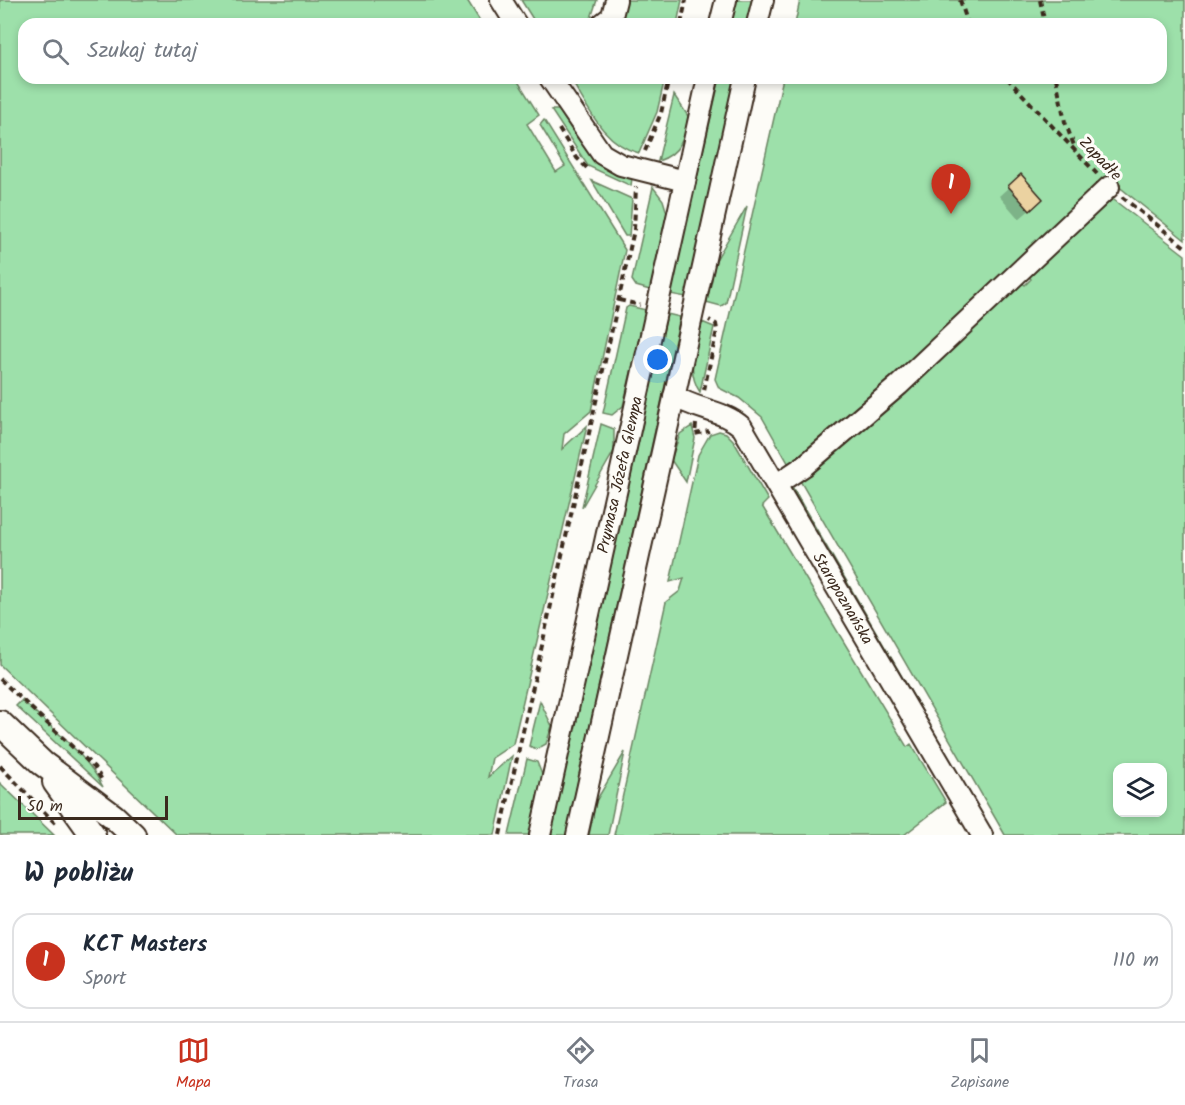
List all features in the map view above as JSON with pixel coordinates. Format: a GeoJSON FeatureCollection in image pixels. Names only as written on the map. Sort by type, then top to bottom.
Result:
{"type":"FeatureCollection","features":[{"type":"Feature","properties":{"kind":"main road"},"geometry":{"type":"LineString","coordinates":[[0,723],[42,763],[113,816],[133,835]]}},
{"type":"Feature","properties":{"kind":"main road"},"geometry":{"type":"LineString","coordinates":[[42,763],[93,835]]}},
{"type":"Feature","properties":{"kind":"street"},"geometry":{"type":"LineString","coordinates":[[501,0],[512,18]]}},
{"type":"Feature","properties":{"kind":"street"},"geometry":{"type":"LineString","coordinates":[[609,18],[612,15],[616,0]]}},
{"type":"Feature","properties":{"kind":"street"},"geometry":{"type":"LineString","coordinates":[[722,18],[726,0]]}},
{"type":"Feature","properties":{"kind":"street"},"geometry":{"type":"LineString","coordinates":[[758,18],[762,0]]}},
{"type":"Feature","properties":{"kind":"street"},"geometry":{"type":"LineString","coordinates":[[554,84],[595,147],[609,159],[639,170],[685,181]]}},
{"type":"Feature","properties":{"kind":"street","name":"Prymasa Józefa Glempa"},"geometry":{"type":"LineString","coordinates":[[540,835],[707,84]]}},
{"type":"Feature","properties":{"kind":"street"},"geometry":{"type":"LineString","coordinates":[[577,835],[744,84]]}},
{"type":"Feature","properties":{"kind":"street"},"geometry":{"type":"LineString","coordinates":[[777,484],[804,466],[899,385],[1109,187]]}},
{"type":"Feature","properties":{"kind":"street","name":"Staropoznańska"},"geometry":{"type":"LineString","coordinates":[[674,396],[700,409],[725,415],[736,421],[746,434],[982,835]]}},
{"type":"Feature","properties":{"kind":"path"},"geometry":{"type":"LineString","coordinates":[[682,18],[686,0]]}},
{"type":"Feature","properties":{"kind":"path"},"geometry":{"type":"LineString","coordinates":[[960,0],[966,18]]}},
{"type":"Feature","properties":{"kind":"path"},"geometry":{"type":"LineString","coordinates":[[1040,0],[1044,18]]}},
{"type":"Feature","properties":{"kind":"path"},"geometry":{"type":"LineString","coordinates":[[500,835],[634,230],[639,170],[661,113],[668,84]]}},
{"type":"Feature","properties":{"kind":"path","name":"Zapadłe"},"geometry":{"type":"LineString","coordinates":[[1013,84],[1109,187],[1185,247]]}},
{"type":"Feature","properties":{"kind":"path"},"geometry":{"type":"LineString","coordinates":[[1057,84],[1065,122],[1077,152]]}},
{"type":"Feature","properties":{"kind":"path"},"geometry":{"type":"LineString","coordinates":[[0,679],[94,767],[103,782]]}},
{"type":"Feature","properties":{"kind":"path"},"geometry":{"type":"LineString","coordinates":[[0,766],[58,826]]}},
{"type":"Feature","properties":{"kind":"green space"},"geometry":{"type":"Polygon","coordinates":[[[0,0],[467,0],[478,18],[18,18],[18,84],[520,84],[539,115],[527,124],[556,172],[565,166],[540,125],[544,120],[625,250],[591,411],[564,434],[562,449],[587,426],[513,744],[492,758],[488,777],[512,756],[495,835],[177,835],[0,665],[0,0]]]}},
{"type":"Feature","properties":{"kind":"green space"},"geometry":{"type":"Polygon","coordinates":[[[521,0],[597,0],[591,18],[532,18],[521,0]]]}},
{"type":"Feature","properties":{"kind":"green space"},"geometry":{"type":"Polygon","coordinates":[[[627,0],[682,0],[678,18],[620,18],[627,0]]]}},
{"type":"Feature","properties":{"kind":"green space"},"geometry":{"type":"Polygon","coordinates":[[[737,0],[752,0],[748,18],[732,18],[737,0]]]}},
{"type":"Feature","properties":{"kind":"green space"},"geometry":{"type":"Polygon","coordinates":[[[800,0],[1185,0],[1185,240],[1107,177],[895,380],[791,468],[762,417],[739,398],[719,388],[715,379],[782,84],[1167,84],[1167,18],[796,18],[800,0]]]}},
{"type":"Feature","properties":{"kind":"green space"},"geometry":{"type":"Polygon","coordinates":[[[574,84],[664,84],[657,112],[639,153],[616,142],[590,112],[574,84]]]}},
{"type":"Feature","properties":{"kind":"green space"},"geometry":{"type":"Polygon","coordinates":[[[719,84],[734,84],[686,297],[670,294],[719,84]]]}},
{"type":"Feature","properties":{"kind":"green space"},"geometry":{"type":"Polygon","coordinates":[[[674,95],[688,116],[686,131],[677,149],[658,161],[674,95]]]}},
{"type":"Feature","properties":{"kind":"green space"},"geometry":{"type":"Polygon","coordinates":[[[551,110],[559,110],[581,144],[596,160],[632,178],[631,186],[588,166],[551,110]]]}},
{"type":"Feature","properties":{"kind":"green space"},"geometry":{"type":"Polygon","coordinates":[[[592,181],[632,199],[629,236],[625,236],[592,181]]]}},
{"type":"Feature","properties":{"kind":"green space"},"geometry":{"type":"Polygon","coordinates":[[[653,187],[663,200],[667,213],[650,290],[636,286],[632,280],[653,187]]]}},
{"type":"Feature","properties":{"kind":"green space"},"geometry":{"type":"Polygon","coordinates":[[[1110,197],[1185,255],[1185,835],[1005,835],[799,479],[845,439],[848,442],[852,439],[849,435],[927,367],[930,370],[938,362],[936,358],[1021,282],[1025,285],[1031,279],[1028,276],[1110,197]]]}},
{"type":"Feature","properties":{"kind":"green space"},"geometry":{"type":"Polygon","coordinates":[[[747,206],[726,303],[721,306],[706,302],[716,260],[747,206]]]}},
{"type":"Feature","properties":{"kind":"green space"},"geometry":{"type":"Polygon","coordinates":[[[629,306],[646,310],[623,406],[612,415],[603,413],[626,308],[629,306]]]}},
{"type":"Feature","properties":{"kind":"green space"},"geometry":{"type":"Polygon","coordinates":[[[667,314],[680,317],[566,835],[550,835],[667,314]]]}},
{"type":"Feature","properties":{"kind":"green space"},"geometry":{"type":"Polygon","coordinates":[[[702,322],[714,327],[700,392],[692,367],[702,322]]]}},
{"type":"Feature","properties":{"kind":"green space"},"geometry":{"type":"Polygon","coordinates":[[[601,424],[614,429],[614,451],[582,507],[601,424]]]}},
{"type":"Feature","properties":{"kind":"green space"},"geometry":{"type":"Polygon","coordinates":[[[692,426],[695,438],[686,482],[671,460],[680,434],[692,426]]]}},
{"type":"Feature","properties":{"kind":"green space"},"geometry":{"type":"Polygon","coordinates":[[[719,431],[726,433],[733,440],[768,500],[762,506],[907,747],[911,744],[946,802],[904,835],[614,835],[666,602],[680,591],[684,578],[670,582],[698,455],[710,434],[719,431]]]}},
{"type":"Feature","properties":{"kind":"green space"},"geometry":{"type":"Polygon","coordinates":[[[792,487],[994,835],[791,490],[792,487]]]}},
{"type":"Feature","properties":{"kind":"green space"},"geometry":{"type":"Polygon","coordinates":[[[22,700],[77,751],[103,787],[16,706],[22,700]]]}},
{"type":"Feature","properties":{"kind":"green space"},"geometry":{"type":"Polygon","coordinates":[[[540,701],[552,726],[546,744],[537,749],[529,746],[540,701]]]}},
{"type":"Feature","properties":{"kind":"green space"},"geometry":{"type":"Polygon","coordinates":[[[625,752],[608,835],[589,835],[596,801],[625,752]]]}},
{"type":"Feature","properties":{"kind":"green space"},"geometry":{"type":"Polygon","coordinates":[[[527,759],[537,762],[543,777],[529,835],[509,835],[527,759]]]}},
{"type":"Feature","properties":{"kind":"green space"},"geometry":{"type":"Polygon","coordinates":[[[0,783],[54,835],[0,835],[0,783]]]}},
{"type":"Feature","properties":{"kind":"building"},"geometry":{"type":"Polygon","coordinates":[[[1021,174],[1043,199],[1030,211],[1008,186],[1021,174]]]}},
{"type":"Feature","properties":{"kind":"place","name":"KCT Masters"},"geometry":{"type":"Point","coordinates":[951,214]}}]}
